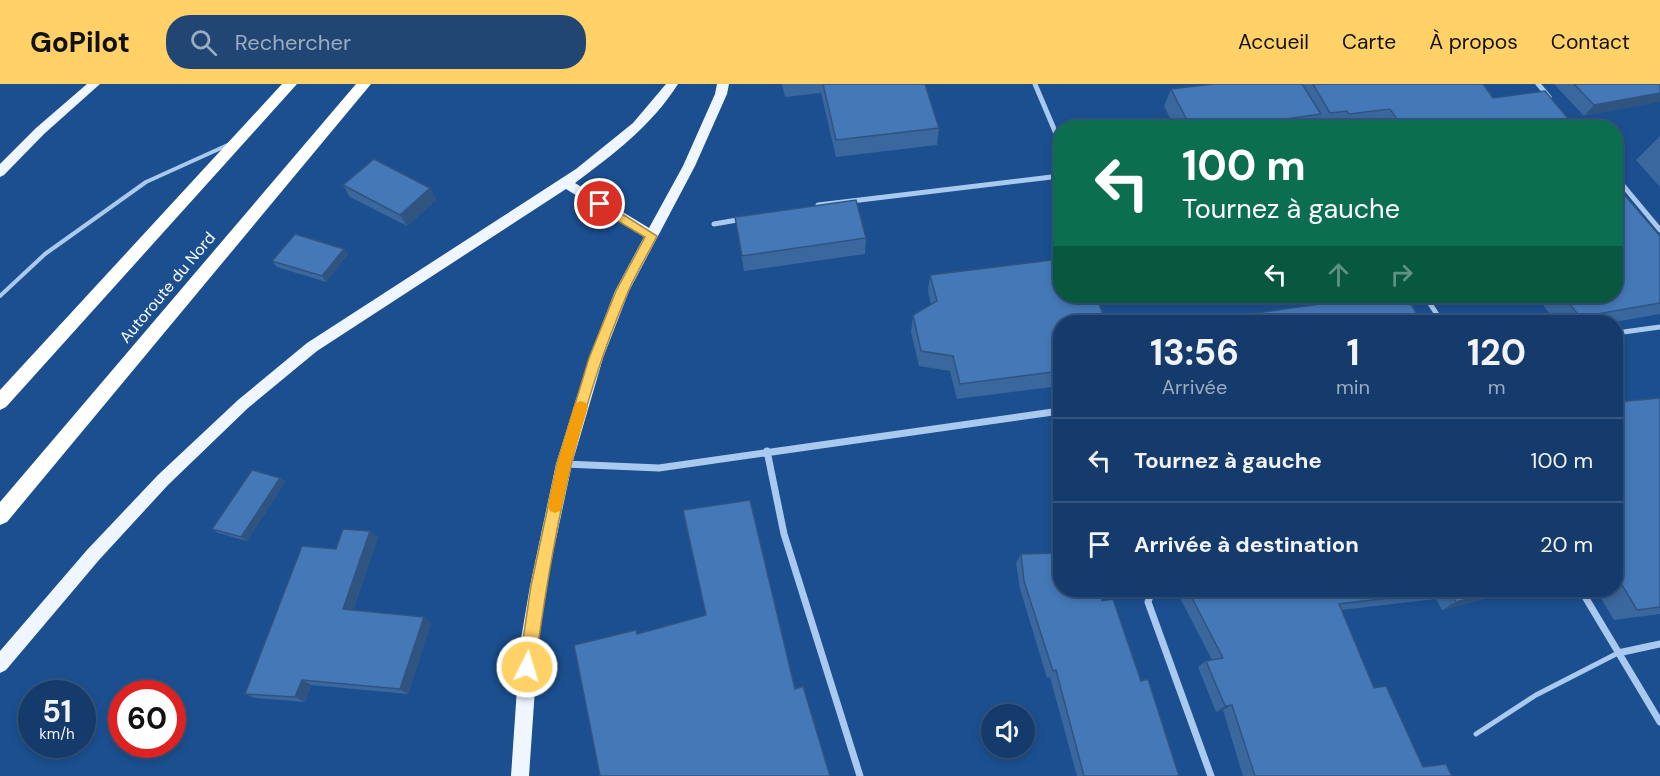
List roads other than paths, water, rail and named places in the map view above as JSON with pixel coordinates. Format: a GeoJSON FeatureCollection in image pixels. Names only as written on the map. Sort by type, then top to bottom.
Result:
{"type":"FeatureCollection","features":[{"type":"Feature","properties":{"kind":"highway"},"geometry":{"type":"LineString","coordinates":[[0,402],[290,84]]}},
{"type":"Feature","properties":{"kind":"highway","name":"Autoroute du Nord"},"geometry":{"type":"LineString","coordinates":[[0,516],[364,84]]}},
{"type":"Feature","properties":{"kind":"main road"},"geometry":{"type":"LineString","coordinates":[[0,172],[40,131],[94,84]]}},
{"type":"Feature","properties":{"kind":"main road"},"geometry":{"type":"LineString","coordinates":[[0,664],[93,555],[163,480],[243,404],[312,347],[566,183],[602,157],[640,124],[672,84]]}},
{"type":"Feature","properties":{"kind":"main road"},"geometry":{"type":"LineString","coordinates":[[520,776],[528,645],[564,464],[596,358],[622,291],[689,166],[721,94],[723,84]]}},
{"type":"Feature","properties":{"kind":"main road"},"geometry":{"type":"LineString","coordinates":[[566,183],[651,236]]}},
{"type":"Feature","properties":{"kind":"street"},"geometry":{"type":"LineString","coordinates":[[1035,84],[1053,126]]}},
{"type":"Feature","properties":{"kind":"street"},"geometry":{"type":"LineString","coordinates":[[1538,84],[1552,101]]}},
{"type":"Feature","properties":{"kind":"street"},"geometry":{"type":"LineString","coordinates":[[814,206],[1053,177]]}},
{"type":"Feature","properties":{"kind":"street"},"geometry":{"type":"LineString","coordinates":[[1623,185],[1660,230]]}},
{"type":"Feature","properties":{"kind":"street"},"geometry":{"type":"LineString","coordinates":[[714,224],[748,218]]}},
{"type":"Feature","properties":{"kind":"street"},"geometry":{"type":"LineString","coordinates":[[1623,332],[1660,327]]}},
{"type":"Feature","properties":{"kind":"street"},"geometry":{"type":"LineString","coordinates":[[564,464],[659,468],[1053,412]]}},
{"type":"Feature","properties":{"kind":"street"},"geometry":{"type":"LineString","coordinates":[[767,451],[784,534],[860,776]]}},
{"type":"Feature","properties":{"kind":"street"},"geometry":{"type":"LineString","coordinates":[[1150,597],[1148,602],[1211,776]]}},
{"type":"Feature","properties":{"kind":"street"},"geometry":{"type":"LineString","coordinates":[[1585,597],[1660,722]]}},
{"type":"Feature","properties":{"kind":"street"},"geometry":{"type":"LineString","coordinates":[[1618,653],[1660,644]]}},
{"type":"Feature","properties":{"kind":"lane"},"geometry":{"type":"LineString","coordinates":[[0,296],[45,254],[146,182],[197,157],[238,141]]}},
{"type":"Feature","properties":{"kind":"lane"},"geometry":{"type":"LineString","coordinates":[[1476,734],[1536,695],[1618,653]]}}]}
